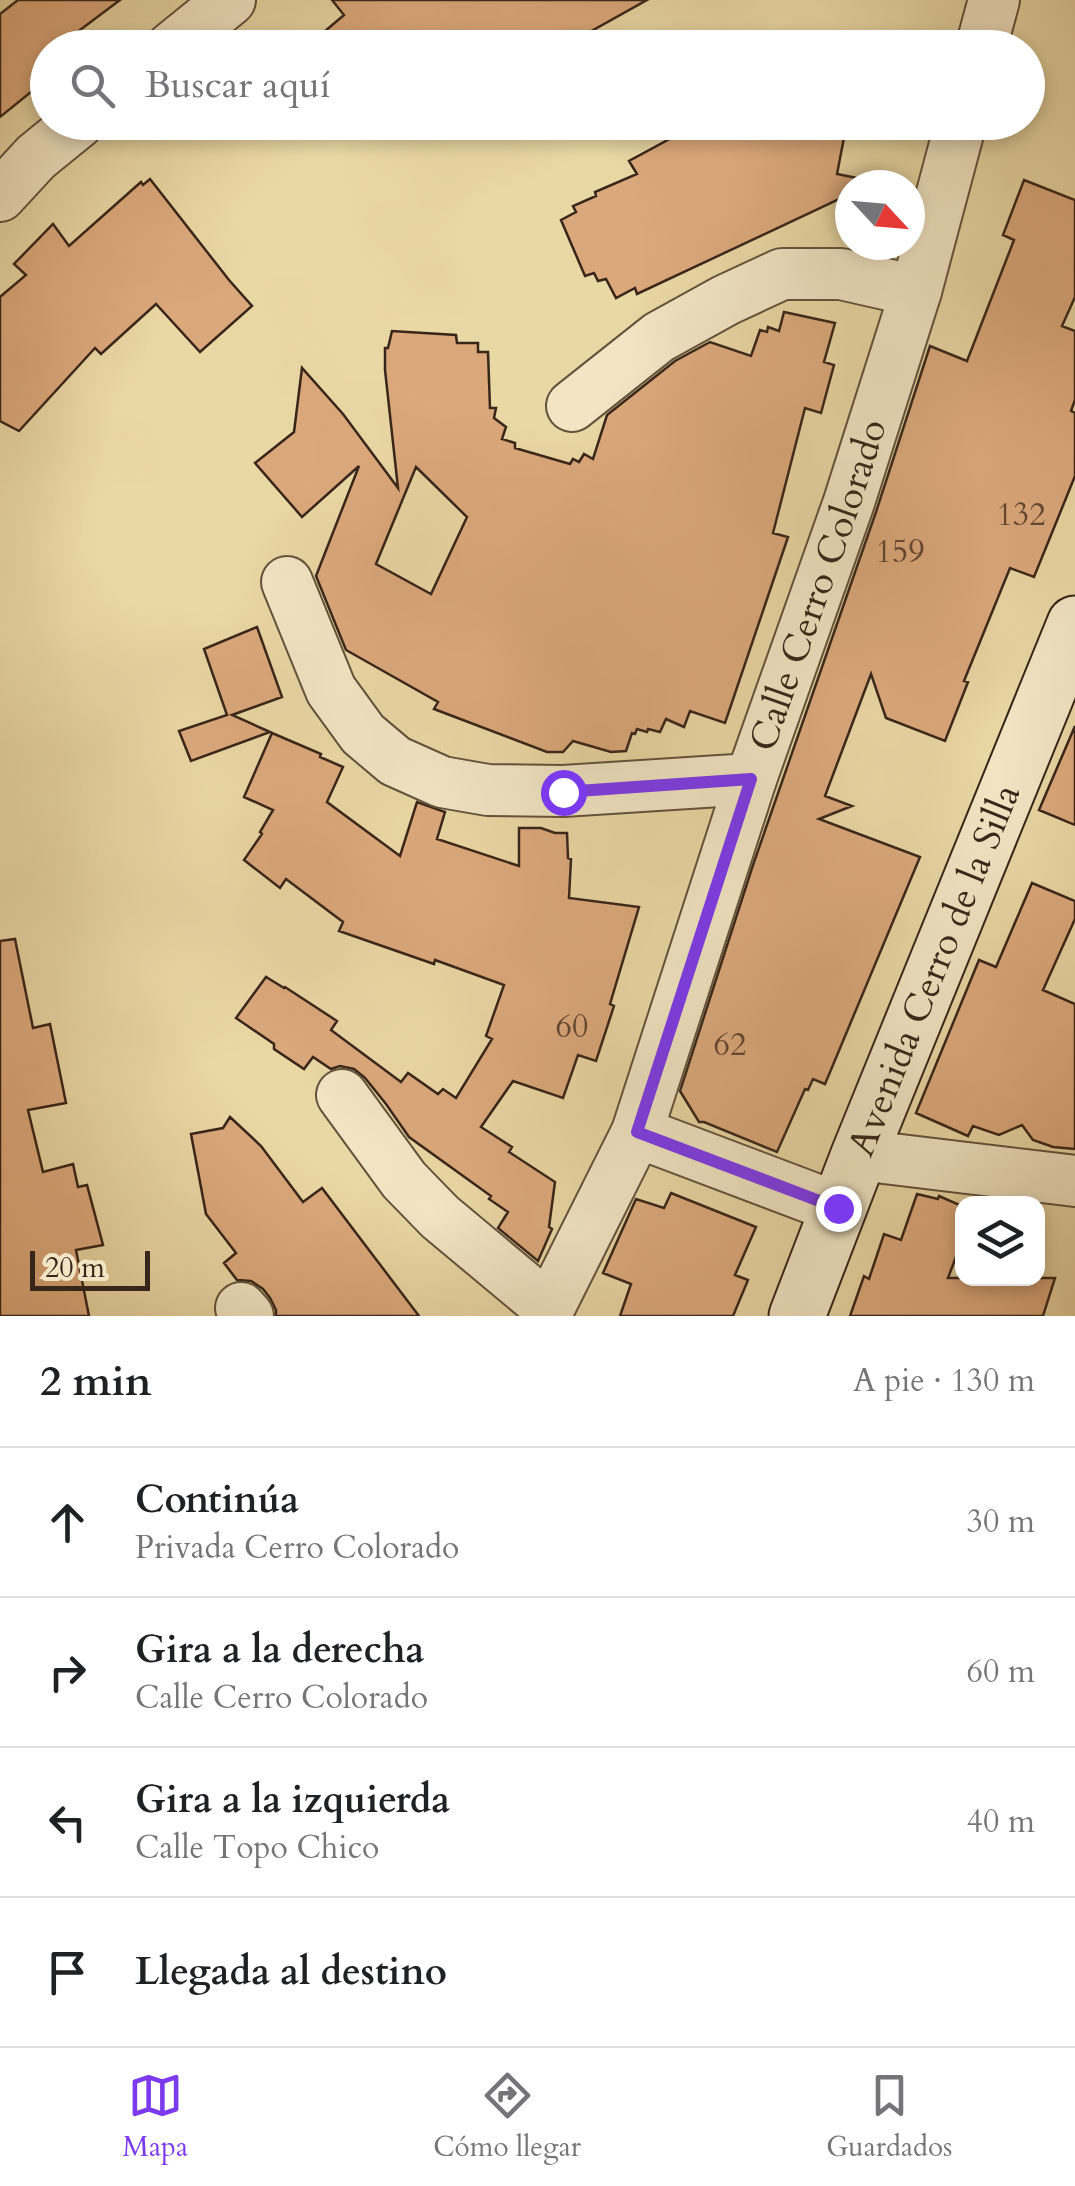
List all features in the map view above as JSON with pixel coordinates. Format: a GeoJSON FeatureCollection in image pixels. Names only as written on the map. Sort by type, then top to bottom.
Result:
{"type":"FeatureCollection","features":[{"type":"Feature","properties":{"kind":"main road","name":"Avenida Cerro de la Silla"},"geometry":{"type":"LineString","coordinates":[[797,1316],[859,1155],[1064,683],[1075,624]]}},
{"type":"Feature","properties":{"kind":"street"},"geometry":{"type":"LineString","coordinates":[[194,30],[230,0]]}},
{"type":"Feature","properties":{"kind":"street"},"geometry":{"type":"LineString","coordinates":[[986,30],[994,0]]}},
{"type":"Feature","properties":{"kind":"street"},"geometry":{"type":"LineString","coordinates":[[0,196],[57,140]]}},
{"type":"Feature","properties":{"kind":"street","name":"Calle Cerro Colorado"},"geometry":{"type":"LineString","coordinates":[[547,1312],[637,1132],[751,779],[849,502],[916,291],[956,140]]}},
{"type":"Feature","properties":{"kind":"street"},"geometry":{"type":"LineString","coordinates":[[572,406],[659,337],[782,274],[841,274],[916,291]]}},
{"type":"Feature","properties":{"kind":"street"},"geometry":{"type":"LineString","coordinates":[[287,582],[331,690],[362,734],[396,761],[442,782],[488,790],[563,792],[751,779]]}},
{"type":"Feature","properties":{"kind":"street"},"geometry":{"type":"LineString","coordinates":[[342,1095],[404,1180],[547,1312]]}},
{"type":"Feature","properties":{"kind":"street"},"geometry":{"type":"LineString","coordinates":[[637,1132],[838,1208]]}},
{"type":"Feature","properties":{"kind":"street"},"geometry":{"type":"LineString","coordinates":[[859,1155],[1075,1181]]}},
{"type":"Feature","properties":{"kind":"building"},"geometry":{"type":"Polygon","coordinates":[[[18,0],[120,0],[80,30],[30,30],[30,93],[0,117],[0,14],[18,0]]]}},
{"type":"Feature","properties":{"kind":"building"},"geometry":{"type":"Polygon","coordinates":[[[332,0],[647,0],[593,30],[326,30],[344,15],[332,0]]]}},
{"type":"Feature","properties":{"kind":"building"},"geometry":{"type":"Polygon","coordinates":[[[668,140],[844,140],[835,170],[835,201],[637,294],[635,288],[616,298],[606,279],[598,281],[594,273],[585,276],[561,220],[576,212],[573,206],[596,196],[595,192],[637,174],[629,161],[668,140]]]}},
{"type":"Feature","properties":{"kind":"building"},"geometry":{"type":"Polygon","coordinates":[[[150,179],[252,306],[200,352],[156,304],[101,354],[95,348],[19,431],[0,421],[0,297],[26,275],[14,264],[53,224],[69,246],[141,182],[143,185],[150,179]]]}},
{"type":"Feature","properties":{"kind":"building"},"geometry":{"type":"Polygon","coordinates":[[[1024,180],[1075,200],[1075,297],[1062,326],[1075,331],[1075,400],[1071,411],[1075,413],[1075,476],[1034,577],[1010,568],[964,681],[968,682],[945,741],[886,718],[871,674],[825,796],[852,806],[819,819],[920,857],[825,1084],[813,1079],[805,1089],[777,1152],[699,1122],[680,1091],[930,346],[967,361],[1014,240],[1003,235],[1024,180]]]}},
{"type":"Feature","properties":{"kind":"building"},"geometry":{"type":"Polygon","coordinates":[[[784,312],[835,323],[824,362],[834,365],[821,413],[805,408],[773,533],[788,537],[725,723],[690,711],[684,727],[666,719],[660,732],[637,729],[626,751],[611,752],[573,741],[563,752],[547,752],[434,709],[438,702],[346,650],[316,576],[359,466],[302,517],[255,463],[294,432],[302,368],[343,414],[398,488],[385,370],[385,348],[392,331],[456,335],[457,343],[478,343],[478,352],[488,352],[490,408],[496,408],[494,418],[506,427],[502,439],[515,443],[515,448],[570,464],[573,459],[579,462],[584,454],[593,459],[607,415],[675,361],[710,342],[751,356],[760,330],[767,332],[768,327],[779,331],[784,312]],[[416,467],[376,564],[431,594],[467,517],[416,467]]]}},
{"type":"Feature","properties":{"kind":"building"},"geometry":{"type":"Polygon","coordinates":[[[257,627],[282,697],[232,715],[270,732],[191,761],[179,731],[227,715],[204,649],[257,627]]]}},
{"type":"Feature","properties":{"kind":"building"},"geometry":{"type":"Polygon","coordinates":[[[1075,726],[1075,825],[1039,810],[1075,726]]]}},
{"type":"Feature","properties":{"kind":"building"},"geometry":{"type":"Polygon","coordinates":[[[272,733],[343,767],[327,802],[400,856],[417,802],[445,812],[437,839],[519,866],[519,828],[567,833],[571,859],[569,898],[639,907],[596,1061],[578,1055],[563,1098],[513,1081],[481,1127],[512,1147],[509,1152],[555,1182],[549,1227],[552,1229],[538,1261],[498,1228],[508,1212],[409,1137],[354,1069],[331,1069],[313,1057],[304,1069],[236,1018],[266,977],[337,1021],[331,1030],[401,1082],[408,1073],[438,1094],[443,1089],[456,1098],[492,1039],[486,1036],[504,985],[339,931],[343,922],[286,879],[280,888],[244,860],[273,810],[244,797],[272,733]]]}},
{"type":"Feature","properties":{"kind":"building"},"geometry":{"type":"Polygon","coordinates":[[[1032,883],[1075,901],[1075,919],[1043,990],[1075,1004],[1075,1149],[1033,1140],[1022,1125],[999,1135],[973,1126],[968,1136],[916,1113],[979,960],[996,967],[1032,883]]]}},
{"type":"Feature","properties":{"kind":"building"},"geometry":{"type":"Polygon","coordinates":[[[15,939],[33,1028],[50,1024],[66,1103],[28,1110],[43,1172],[73,1164],[78,1187],[87,1185],[103,1245],[76,1250],[89,1316],[0,1316],[0,941],[15,939]]]}},
{"type":"Feature","properties":{"kind":"building"},"geometry":{"type":"Polygon","coordinates":[[[230,1117],[261,1146],[303,1202],[322,1188],[419,1316],[276,1316],[263,1289],[251,1281],[237,1280],[224,1263],[236,1253],[206,1214],[191,1134],[223,1128],[230,1117]]]}},
{"type":"Feature","properties":{"kind":"building"},"geometry":{"type":"Polygon","coordinates":[[[671,1193],[756,1227],[735,1275],[748,1280],[733,1316],[620,1316],[631,1284],[603,1273],[636,1199],[664,1208],[671,1193]]]}},
{"type":"Feature","properties":{"kind":"building"},"geometry":{"type":"Polygon","coordinates":[[[917,1194],[938,1199],[939,1196],[955,1203],[955,1260],[948,1278],[955,1278],[955,1286],[1045,1286],[1045,1278],[1055,1278],[1043,1316],[850,1316],[864,1276],[869,1279],[884,1234],[901,1240],[917,1194]]]}},
{"type":"Feature","properties":{"kind":"route"},"geometry":{"type":"LineString","coordinates":[[563,792],[751,779],[637,1132],[838,1208]]}}]}
